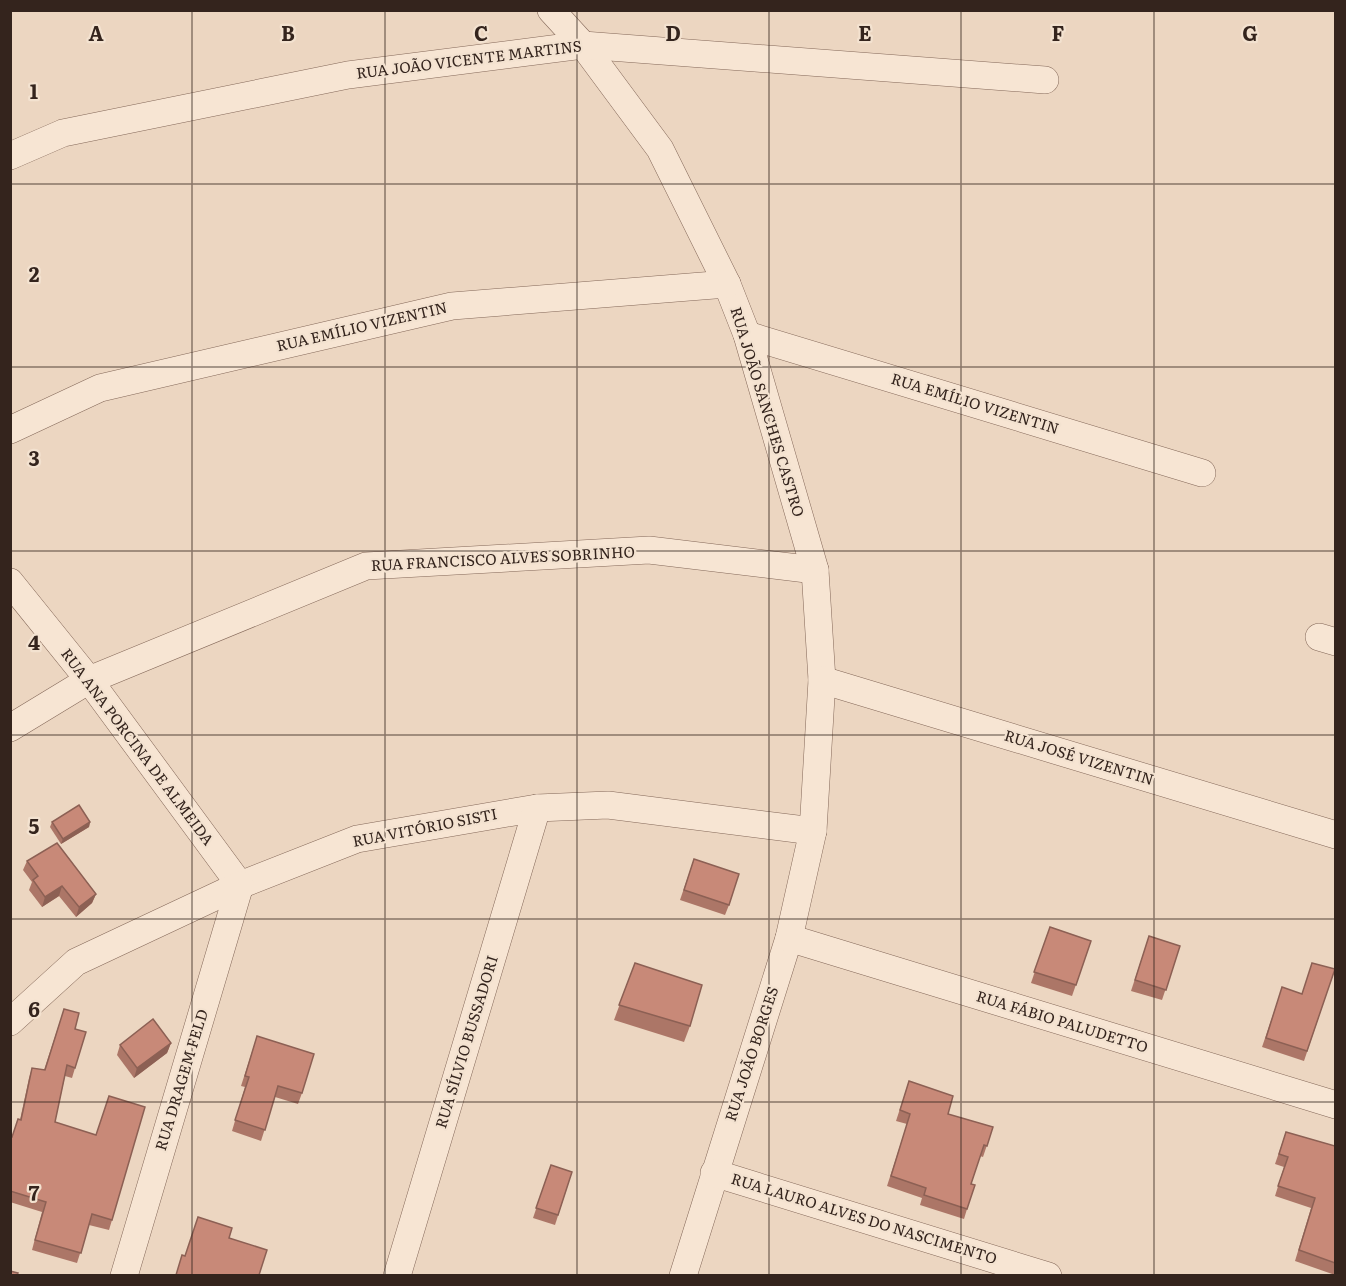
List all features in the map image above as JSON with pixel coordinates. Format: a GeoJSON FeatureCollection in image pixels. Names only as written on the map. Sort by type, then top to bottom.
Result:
{"type":"FeatureCollection","features":[{"type":"Feature","properties":{"kind":"street","name":"RUA JOÃO SANCHES CASTRO"},"geometry":{"type":"LineString","coordinates":[[551,10],[583,45],[660,149],[727,284],[747,335],[815,570],[822,680],[813,831]]}},
{"type":"Feature","properties":{"kind":"street","name":"RUA JOÃO VICENTE MARTINS"},"geometry":{"type":"LineString","coordinates":[[10,156],[63,134],[348,75],[583,45],[1045,80]]}},
{"type":"Feature","properties":{"kind":"street","name":"RUA EMÍLIO VIZENTIN"},"geometry":{"type":"LineString","coordinates":[[10,430],[100,388],[452,306],[727,284]]}},
{"type":"Feature","properties":{"kind":"street","name":"RUA EMÍLIO VIZENTIN"},"geometry":{"type":"LineString","coordinates":[[747,335],[1202,473]]}},
{"type":"Feature","properties":{"kind":"street","name":"RUA FRANCISCO ALVES SOBRINHO"},"geometry":{"type":"LineString","coordinates":[[10,728],[88,680],[366,566],[649,550],[815,570]]}},
{"type":"Feature","properties":{"kind":"street","name":"RUA ANA PORCINA DE ALMEIDA"},"geometry":{"type":"LineString","coordinates":[[10,582],[88,680],[240,885]]}},
{"type":"Feature","properties":{"kind":"street","name":"RUA JOSÉ VIZENTIN"},"geometry":{"type":"LineString","coordinates":[[822,680],[1335,835]]}},
{"type":"Feature","properties":{"kind":"street","name":"RUA VITÓRIO SISTI"},"geometry":{"type":"LineString","coordinates":[[10,1022],[76,962],[240,885],[357,839],[537,808],[608,805],[813,831]]}},
{"type":"Feature","properties":{"kind":"street","name":"RUA SÍLVIO BUSSADORI"},"geometry":{"type":"LineString","coordinates":[[397,1275],[537,808]]}},
{"type":"Feature","properties":{"kind":"street","name":"RUA JOÃO BORGES"},"geometry":{"type":"LineString","coordinates":[[683,1275],[789,938],[813,831]]}},
{"type":"Feature","properties":{"kind":"street","name":"RUA DRAGEM FELD"},"geometry":{"type":"LineString","coordinates":[[124,1275],[240,885]]}},
{"type":"Feature","properties":{"kind":"street","name":"RUA FÁBIO PALUDETTO"},"geometry":{"type":"LineString","coordinates":[[789,938],[1335,1106]]}},
{"type":"Feature","properties":{"kind":"street","name":"RUA LAURO ALVES DO NASCIMENTO"},"geometry":{"type":"LineString","coordinates":[[714,1173],[1048,1275]]}},
{"type":"Feature","properties":{"kind":"building"},"geometry":{"type":"Polygon","coordinates":[[[79,805],[90,822],[63,839],[52,822],[79,805]]]}},
{"type":"Feature","properties":{"kind":"building"},"geometry":{"type":"Polygon","coordinates":[[[57,843],[96,894],[79,907],[62,886],[45,897],[33,880],[38,876],[27,861],[57,843]]]}},
{"type":"Feature","properties":{"kind":"building"},"geometry":{"type":"Polygon","coordinates":[[[694,859],[739,874],[729,905],[684,890],[694,859]]]}},
{"type":"Feature","properties":{"kind":"building"},"geometry":{"type":"Polygon","coordinates":[[[1050,927],[1091,941],[1076,985],[1034,972],[1050,927]]]}},
{"type":"Feature","properties":{"kind":"building"},"geometry":{"type":"Polygon","coordinates":[[[1149,936],[1180,946],[1166,990],[1135,980],[1149,936]]]}},
{"type":"Feature","properties":{"kind":"building"},"geometry":{"type":"Polygon","coordinates":[[[635,963],[702,985],[690,1026],[619,1005],[635,963]]]}},
{"type":"Feature","properties":{"kind":"building"},"geometry":{"type":"Polygon","coordinates":[[[1312,963],[1335,969],[1307,1051],[1266,1038],[1282,987],[1302,994],[1312,963]]]}},
{"type":"Feature","properties":{"kind":"building"},"geometry":{"type":"Polygon","coordinates":[[[64,1009],[79,1013],[75,1029],[86,1032],[75,1068],[67,1065],[55,1122],[96,1135],[109,1096],[145,1107],[112,1220],[92,1214],[81,1253],[35,1240],[46,1202],[10,1191],[10,1136],[12,1137],[18,1119],[21,1120],[32,1068],[45,1070],[64,1009]]]}},
{"type":"Feature","properties":{"kind":"building"},"geometry":{"type":"Polygon","coordinates":[[[153,1019],[171,1043],[137,1068],[120,1045],[153,1019]]]}},
{"type":"Feature","properties":{"kind":"building"},"geometry":{"type":"Polygon","coordinates":[[[257,1036],[314,1054],[302,1093],[278,1086],[265,1130],[235,1120],[249,1077],[245,1076],[257,1036]]]}},
{"type":"Feature","properties":{"kind":"building"},"geometry":{"type":"Polygon","coordinates":[[[909,1081],[953,1096],[948,1114],[993,1127],[987,1146],[984,1145],[971,1184],[975,1185],[967,1209],[924,1195],[926,1188],[891,1176],[910,1114],[900,1110],[909,1081]]]}},
{"type":"Feature","properties":{"kind":"building"},"geometry":{"type":"Polygon","coordinates":[[[1286,1132],[1335,1146],[1335,1263],[1299,1250],[1315,1198],[1278,1186],[1288,1157],[1279,1154],[1286,1132]]]}},
{"type":"Feature","properties":{"kind":"building"},"geometry":{"type":"Polygon","coordinates":[[[551,1165],[572,1172],[558,1215],[536,1208],[551,1165]]]}},
{"type":"Feature","properties":{"kind":"building"},"geometry":{"type":"Polygon","coordinates":[[[198,1217],[232,1228],[229,1238],[267,1250],[259,1275],[176,1275],[198,1217]]]}},
{"type":"Feature","properties":{"kind":"building"},"geometry":{"type":"Polygon","coordinates":[[[10,1271],[18,1273],[10,1275],[10,1271]]]}}]}
